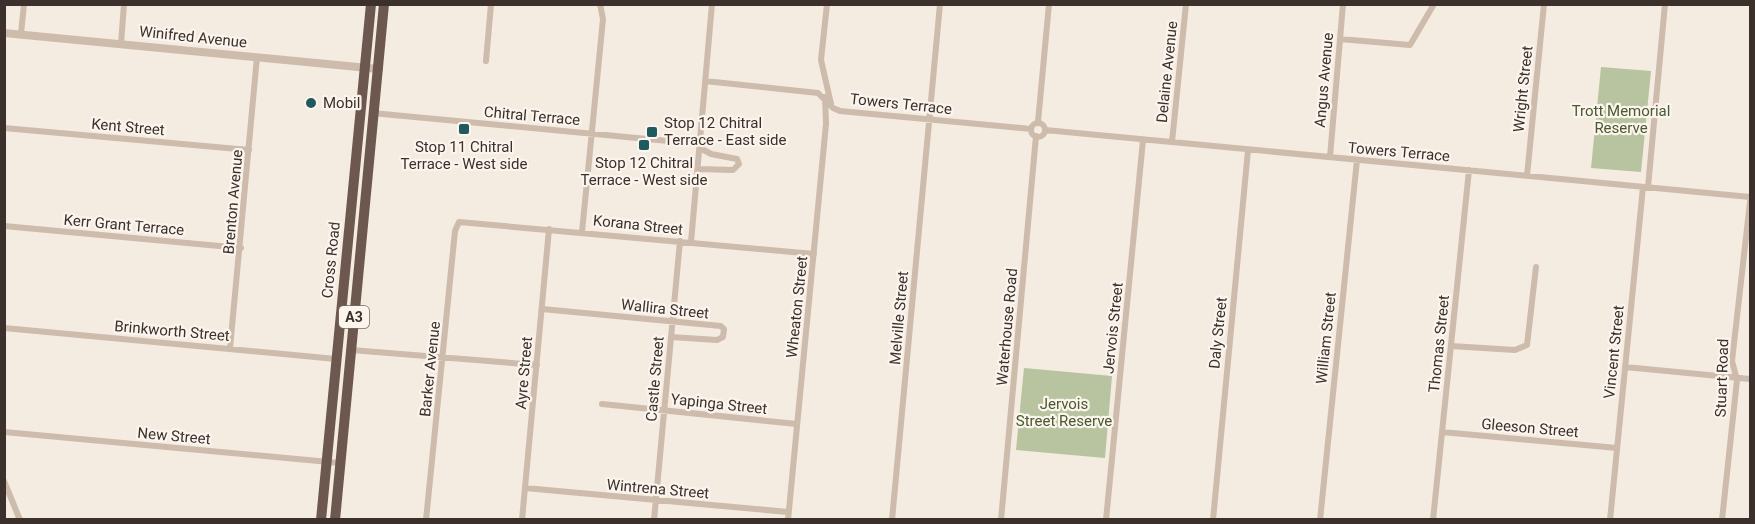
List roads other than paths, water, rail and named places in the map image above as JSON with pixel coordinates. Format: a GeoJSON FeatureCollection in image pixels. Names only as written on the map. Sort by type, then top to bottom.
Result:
{"type":"FeatureCollection","features":[{"type":"Feature","properties":{"kind":"highway","name":"Cross Road"},"geometry":{"type":"LineString","coordinates":[[321,519],[371,4]]}},
{"type":"Feature","properties":{"kind":"highway","name":"Cross Road"},"geometry":{"type":"LineString","coordinates":[[335,519],[384,4]]}},
{"type":"Feature","properties":{"kind":"highway"},"geometry":{"type":"LineString","coordinates":[[344,281],[351,283],[358,278]]}},
{"type":"Feature","properties":{"kind":"highway"},"geometry":{"type":"LineString","coordinates":[[343,294],[347,292],[356,298]]}},
{"type":"Feature","properties":{"kind":"street"},"geometry":{"type":"LineString","coordinates":[[21,34],[24,4]]}},
{"type":"Feature","properties":{"kind":"street"},"geometry":{"type":"LineString","coordinates":[[121,44],[124,4]]}},
{"type":"Feature","properties":{"kind":"street"},"geometry":{"type":"LineString","coordinates":[[486,61],[491,4]]}},
{"type":"Feature","properties":{"kind":"street"},"geometry":{"type":"LineString","coordinates":[[582,232],[603,19],[600,4]]}},
{"type":"Feature","properties":{"kind":"street"},"geometry":{"type":"LineString","coordinates":[[691,242],[712,4]]}},
{"type":"Feature","properties":{"kind":"street"},"geometry":{"type":"LineString","coordinates":[[827,4],[821,60],[832,106]]}},
{"type":"Feature","properties":{"kind":"street","name":"Melville Street"},"geometry":{"type":"LineString","coordinates":[[892,519],[940,4]]}},
{"type":"Feature","properties":{"kind":"street"},"geometry":{"type":"LineString","coordinates":[[1038,122],[1045,130],[1042,135],[1036,136],[1031,129],[1038,122],[1049,4]]}},
{"type":"Feature","properties":{"kind":"street","name":"Delaine Avenue"},"geometry":{"type":"LineString","coordinates":[[1172,142],[1186,4]]}},
{"type":"Feature","properties":{"kind":"street","name":"Angus Avenue"},"geometry":{"type":"LineString","coordinates":[[1330,157],[1343,4]]}},
{"type":"Feature","properties":{"kind":"street"},"geometry":{"type":"LineString","coordinates":[[1340,39],[1410,45],[1434,4]]}},
{"type":"Feature","properties":{"kind":"street","name":"Wright Street"},"geometry":{"type":"LineString","coordinates":[[1527,176],[1544,4]]}},
{"type":"Feature","properties":{"kind":"street","name":"Vincent Street"},"geometry":{"type":"LineString","coordinates":[[1610,519],[1665,4]]}},
{"type":"Feature","properties":{"kind":"street","name":"Winifred Avenue"},"geometry":{"type":"LineString","coordinates":[[4,33],[379,69]]}},
{"type":"Feature","properties":{"kind":"street","name":"Brenton Avenue"},"geometry":{"type":"LineString","coordinates":[[230,348],[257,57]]}},
{"type":"Feature","properties":{"kind":"street"},"geometry":{"type":"LineString","coordinates":[[705,81],[818,93],[825,97]]}},
{"type":"Feature","properties":{"kind":"street","name":"Towers Terrace"},"geometry":{"type":"LineString","coordinates":[[825,97],[832,106],[840,111],[1031,129]]}},
{"type":"Feature","properties":{"kind":"street","name":"Wheaton Street"},"geometry":{"type":"LineString","coordinates":[[788,516],[826,124],[825,97]]}},
{"type":"Feature","properties":{"kind":"street","name":"Chitral Terrace"},"geometry":{"type":"LineString","coordinates":[[361,112],[700,146],[711,154],[737,159],[739,165],[734,170],[698,169]]}},
{"type":"Feature","properties":{"kind":"street","name":"Kent Street"},"geometry":{"type":"LineString","coordinates":[[4,128],[249,150]]}},
{"type":"Feature","properties":{"kind":"street","name":"Towers Terrace"},"geometry":{"type":"LineString","coordinates":[[1045,130],[1750,197]]}},
{"type":"Feature","properties":{"kind":"street","name":"Waterhouse Road"},"geometry":{"type":"LineString","coordinates":[[1001,519],[1036,136]]}},
{"type":"Feature","properties":{"kind":"street","name":"Jervois Street"},"geometry":{"type":"LineString","coordinates":[[1107,519],[1143,140]]}},
{"type":"Feature","properties":{"kind":"street","name":"Daly Street"},"geometry":{"type":"LineString","coordinates":[[1212,519],[1248,150]]}},
{"type":"Feature","properties":{"kind":"street","name":"William Street"},"geometry":{"type":"LineString","coordinates":[[1320,519],[1357,160]]}},
{"type":"Feature","properties":{"kind":"street","name":"Thomas Street"},"geometry":{"type":"LineString","coordinates":[[1433,519],[1469,170]]}},
{"type":"Feature","properties":{"kind":"street","name":"Stuart Road"},"geometry":{"type":"LineString","coordinates":[[1722,519],[1737,380],[1734,377],[1732,361],[1750,202]]}},
{"type":"Feature","properties":{"kind":"street","name":"Korana Street"},"geometry":{"type":"LineString","coordinates":[[459,222],[814,254]]}},
{"type":"Feature","properties":{"kind":"street","name":"Barker Avenue"},"geometry":{"type":"LineString","coordinates":[[426,519],[455,231],[459,222]]}},
{"type":"Feature","properties":{"kind":"street","name":"Kerr Grant Terrace"},"geometry":{"type":"LineString","coordinates":[[4,226],[241,248]]}},
{"type":"Feature","properties":{"kind":"street","name":"Ayre Street"},"geometry":{"type":"LineString","coordinates":[[522,519],[549,229]]}},
{"type":"Feature","properties":{"kind":"street","name":"Castle Street"},"geometry":{"type":"LineString","coordinates":[[654,519],[680,241]]}},
{"type":"Feature","properties":{"kind":"street"},"geometry":{"type":"LineString","coordinates":[[1450,346],[1515,350],[1527,345],[1536,267]]}},
{"type":"Feature","properties":{"kind":"street","name":"Wallira Street"},"geometry":{"type":"LineString","coordinates":[[542,309],[721,326],[724,329],[723,337],[717,340],[671,337]]}},
{"type":"Feature","properties":{"kind":"street","name":"Brinkworth Street"},"geometry":{"type":"LineString","coordinates":[[4,328],[336,359]]}},
{"type":"Feature","properties":{"kind":"street"},"geometry":{"type":"LineString","coordinates":[[351,350],[537,364]]}},
{"type":"Feature","properties":{"kind":"street"},"geometry":{"type":"LineString","coordinates":[[1625,367],[1750,379]]}},
{"type":"Feature","properties":{"kind":"street","name":"Yapinga Street"},"geometry":{"type":"LineString","coordinates":[[602,404],[797,424]]}},
{"type":"Feature","properties":{"kind":"street","name":"New Street"},"geometry":{"type":"LineString","coordinates":[[4,432],[340,464]]}},
{"type":"Feature","properties":{"kind":"street","name":"Gleeson Street"},"geometry":{"type":"LineString","coordinates":[[1442,432],[1617,448]]}},
{"type":"Feature","properties":{"kind":"street"},"geometry":{"type":"LineString","coordinates":[[4,481],[20,519]]}},
{"type":"Feature","properties":{"kind":"street","name":"Wintrena Street"},"geometry":{"type":"LineString","coordinates":[[525,488],[788,516]]}},
{"type":"Feature","properties":{"kind":"place","name":"Mobil"},"geometry":{"type":"Point","coordinates":[311,103]}},
{"type":"Feature","properties":{"kind":"place","name":"Stop 11 Chitral Terrace - West side"},"geometry":{"type":"Point","coordinates":[464,129]}},
{"type":"Feature","properties":{"kind":"place","name":"Stop 12 Chitral Terrace - East side"},"geometry":{"type":"Point","coordinates":[652,132]}},
{"type":"Feature","properties":{"kind":"place","name":"Stop 12 Chitral Terrace - West side"},"geometry":{"type":"Point","coordinates":[644,145]}},
{"type":"Feature","properties":{"kind":"park label","name":"Trott Memorial Reserve"},"geometry":{"type":"Point","coordinates":[1621,120]}},
{"type":"Feature","properties":{"kind":"park label","name":"Jervois Street Reserve"},"geometry":{"type":"Point","coordinates":[1064,412]}}]}
